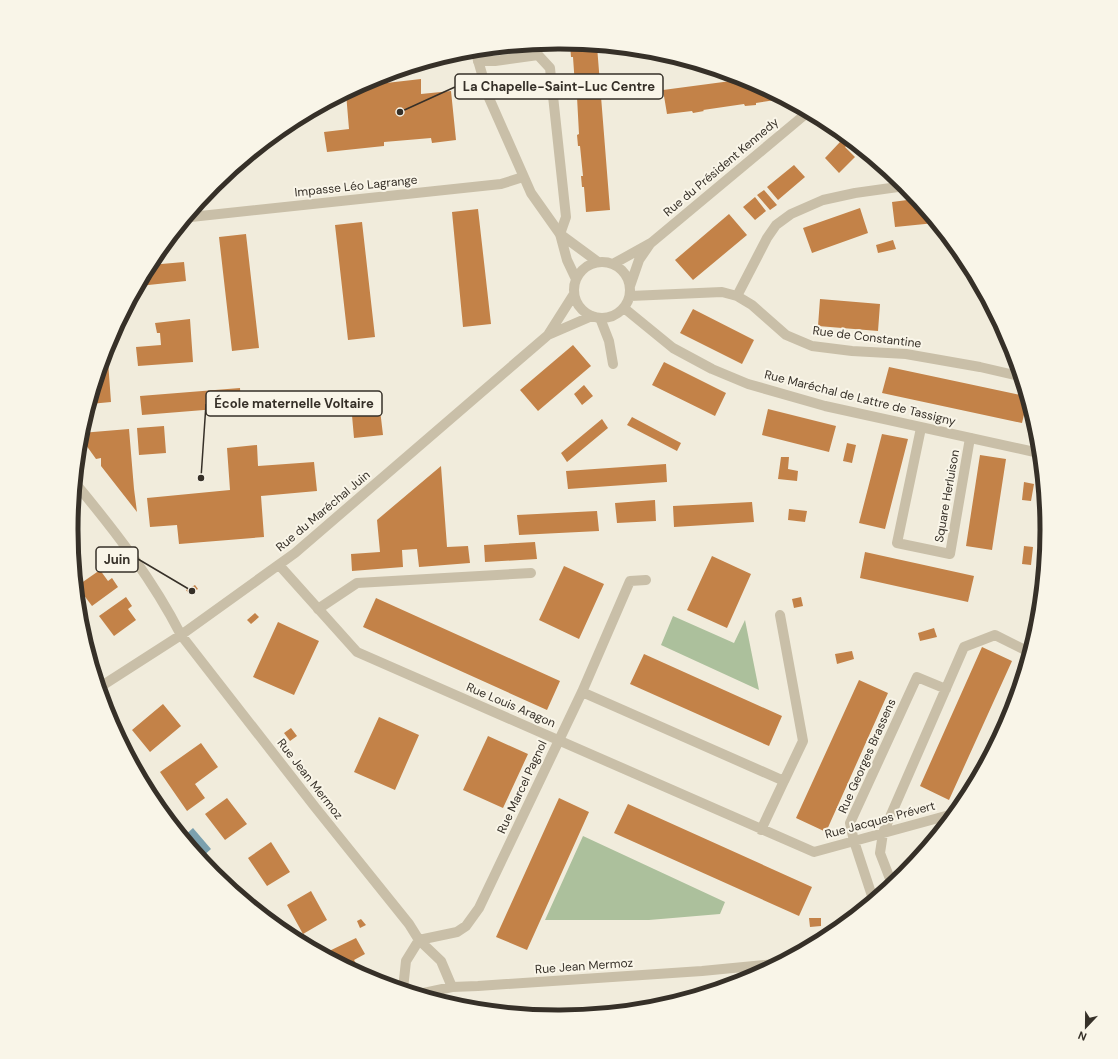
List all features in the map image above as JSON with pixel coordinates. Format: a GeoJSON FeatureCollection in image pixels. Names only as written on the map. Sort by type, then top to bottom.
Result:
{"type":"FeatureCollection","features":[{"type":"Feature","properties":{"kind":"street"},"geometry":{"type":"LineString","coordinates":[[478,60],[495,61],[538,55],[550,68],[566,217],[560,234],[567,260],[576,279]]}},
{"type":"Feature","properties":{"kind":"street"},"geometry":{"type":"LineString","coordinates":[[477,56],[489,98],[531,194],[560,234],[598,262],[613,264],[624,272],[630,286],[630,296],[624,308],[617,314],[609,317],[596,317]]}},
{"type":"Feature","properties":{"kind":"street","name":"Rue du Président Kennedy"},"geometry":{"type":"LineString","coordinates":[[613,264],[651,242],[803,116]]}},
{"type":"Feature","properties":{"kind":"street","name":"Impasse Léo Lagrange"},"geometry":{"type":"LineString","coordinates":[[195,217],[501,184],[524,177]]}},
{"type":"Feature","properties":{"kind":"street"},"geometry":{"type":"LineString","coordinates":[[737,296],[766,238],[776,225],[790,214],[823,200],[855,193],[896,187]]}},
{"type":"Feature","properties":{"kind":"street","name":"Rue du Président Kennedy"},"geometry":{"type":"LineString","coordinates":[[630,286],[639,260],[651,242]]}},
{"type":"Feature","properties":{"kind":"street"},"geometry":{"type":"LineString","coordinates":[[598,262],[585,268],[576,279],[574,294],[580,307],[596,317],[609,341],[613,364]]}},
{"type":"Feature","properties":{"kind":"street","name":"Rue de Constantine"},"geometry":{"type":"LineString","coordinates":[[630,296],[722,292],[737,296],[752,305],[786,335],[812,346],[852,351],[906,354],[980,367],[1014,375]]}},
{"type":"Feature","properties":{"kind":"street","name":"Rue du Maréchal Juin"},"geometry":{"type":"LineString","coordinates":[[104,684],[181,634],[279,565],[548,335],[574,294]]}},
{"type":"Feature","properties":{"kind":"street","name":"Rue Maréchal de Lattre de Tassigny"},"geometry":{"type":"LineString","coordinates":[[624,308],[673,348],[712,369],[748,384],[825,406],[1033,452]]}},
{"type":"Feature","properties":{"kind":"street","name":"Rue du Maréchal Juin"},"geometry":{"type":"LineString","coordinates":[[548,335],[596,317]]}},
{"type":"Feature","properties":{"kind":"street","name":"Square Herluison"},"geometry":{"type":"LineString","coordinates":[[921,428],[897,543],[950,554],[970,438]]}},
{"type":"Feature","properties":{"kind":"street","name":"Rue Jean Mermoz"},"geometry":{"type":"LineString","coordinates":[[81,490],[117,535],[166,606],[181,634],[310,801],[409,924],[419,940],[441,961],[452,987],[702,972],[759,966]]}},
{"type":"Feature","properties":{"kind":"street","name":"Rue Louis Aragon"},"geometry":{"type":"LineString","coordinates":[[279,565],[357,652],[814,852]]}},
{"type":"Feature","properties":{"kind":"street"},"geometry":{"type":"LineString","coordinates":[[318,609],[357,583],[531,573]]}},
{"type":"Feature","properties":{"kind":"street","name":"Rue Marcel Pagnol"},"geometry":{"type":"LineString","coordinates":[[419,940],[457,932],[466,926],[479,908],[582,692],[630,581],[646,580]]}},
{"type":"Feature","properties":{"kind":"street"},"geometry":{"type":"LineString","coordinates":[[761,830],[803,741],[780,615]]}},
{"type":"Feature","properties":{"kind":"street"},"geometry":{"type":"LineString","coordinates":[[890,878],[880,853],[883,833],[964,647],[995,635],[1024,650]]}},
{"type":"Feature","properties":{"kind":"street","name":"Rue Georges Brassens"},"geometry":{"type":"LineString","coordinates":[[872,895],[854,841],[850,823],[916,677],[946,689]]}},
{"type":"Feature","properties":{"kind":"street"},"geometry":{"type":"LineString","coordinates":[[582,692],[784,782]]}},
{"type":"Feature","properties":{"kind":"street","name":"Rue Jacques Prévert"},"geometry":{"type":"LineString","coordinates":[[814,852],[944,816]]}},
{"type":"Feature","properties":{"kind":"street"},"geometry":{"type":"LineString","coordinates":[[404,984],[406,961],[419,940]]}},
{"type":"Feature","properties":{"kind":"street"},"geometry":{"type":"LineString","coordinates":[[429,992],[452,987]]}},
{"type":"Feature","properties":{"kind":"green space"},"geometry":{"type":"Polygon","coordinates":[[[673,616],[734,643],[745,620],[759,690],[661,645],[673,616]]]}},
{"type":"Feature","properties":{"kind":"green space"},"geometry":{"type":"Polygon","coordinates":[[[583,836],[725,902],[720,914],[649,920],[545,920],[583,836]]]}},
{"type":"Feature","properties":{"kind":"water"},"geometry":{"type":"Polygon","coordinates":[[[193,828],[211,849],[205,854],[187,833],[193,828]]]}},
{"type":"Feature","properties":{"kind":"building"},"geometry":{"type":"Polygon","coordinates":[[[570,49],[597,51],[610,210],[586,212],[584,187],[582,187],[581,176],[583,176],[580,146],[578,146],[577,135],[579,134],[577,97],[574,97],[575,86],[573,57],[571,57],[570,49]]]}},
{"type":"Feature","properties":{"kind":"building"},"geometry":{"type":"Polygon","coordinates":[[[421,79],[421,94],[451,91],[456,140],[432,143],[431,138],[384,142],[384,146],[327,152],[324,132],[349,129],[346,99],[382,83],[421,79]]]}},
{"type":"Feature","properties":{"kind":"building"},"geometry":{"type":"Polygon","coordinates":[[[730,81],[774,100],[756,103],[756,105],[745,106],[744,104],[703,110],[704,111],[693,113],[692,111],[667,114],[663,90],[730,81]]]}},
{"type":"Feature","properties":{"kind":"building"},"geometry":{"type":"Polygon","coordinates":[[[832,134],[848,145],[845,147],[855,157],[839,173],[825,158],[840,142],[832,134]]]}},
{"type":"Feature","properties":{"kind":"building"},"geometry":{"type":"Polygon","coordinates":[[[794,165],[805,177],[778,200],[767,187],[794,165]]]}},
{"type":"Feature","properties":{"kind":"building"},"geometry":{"type":"Polygon","coordinates":[[[764,190],[777,205],[770,210],[757,195],[764,190]]]}},
{"type":"Feature","properties":{"kind":"building"},"geometry":{"type":"Polygon","coordinates":[[[755,197],[766,211],[755,220],[743,207],[755,197]]]}},
{"type":"Feature","properties":{"kind":"building"},"geometry":{"type":"Polygon","coordinates":[[[908,200],[929,224],[895,227],[892,202],[908,200]]]}},
{"type":"Feature","properties":{"kind":"building"},"geometry":{"type":"Polygon","coordinates":[[[860,208],[868,233],[812,253],[803,228],[860,208]]]}},
{"type":"Feature","properties":{"kind":"building"},"geometry":{"type":"Polygon","coordinates":[[[478,209],[491,324],[463,327],[452,212],[478,209]]]}},
{"type":"Feature","properties":{"kind":"building"},"geometry":{"type":"Polygon","coordinates":[[[729,214],[747,235],[693,280],[675,260],[729,214]]]}},
{"type":"Feature","properties":{"kind":"building"},"geometry":{"type":"Polygon","coordinates":[[[362,222],[375,337],[348,340],[335,225],[362,222]]]}},
{"type":"Feature","properties":{"kind":"building"},"geometry":{"type":"Polygon","coordinates":[[[246,234],[259,348],[232,351],[219,237],[246,234]]]}},
{"type":"Feature","properties":{"kind":"building"},"geometry":{"type":"Polygon","coordinates":[[[893,240],[896,249],[878,253],[876,245],[893,240]]]}},
{"type":"Feature","properties":{"kind":"building"},"geometry":{"type":"Polygon","coordinates":[[[184,262],[186,281],[145,285],[158,264],[184,262]]]}},
{"type":"Feature","properties":{"kind":"building"},"geometry":{"type":"Polygon","coordinates":[[[820,299],[880,304],[878,331],[818,326],[820,299]]]}},
{"type":"Feature","properties":{"kind":"building"},"geometry":{"type":"Polygon","coordinates":[[[693,309],[754,340],[742,364],[680,333],[693,309]]]}},
{"type":"Feature","properties":{"kind":"building"},"geometry":{"type":"Polygon","coordinates":[[[190,319],[193,362],[138,366],[136,347],[161,345],[160,333],[157,333],[155,323],[190,319]]]}},
{"type":"Feature","properties":{"kind":"building"},"geometry":{"type":"Polygon","coordinates":[[[573,345],[591,366],[538,411],[520,390],[573,345]]]}},
{"type":"Feature","properties":{"kind":"building"},"geometry":{"type":"Polygon","coordinates":[[[664,362],[726,393],[715,416],[652,385],[664,362]]]}},
{"type":"Feature","properties":{"kind":"building"},"geometry":{"type":"Polygon","coordinates":[[[108,364],[111,402],[95,403],[108,364]]]}},
{"type":"Feature","properties":{"kind":"building"},"geometry":{"type":"Polygon","coordinates":[[[889,367],[1020,395],[1025,412],[1022,423],[882,393],[889,367]]]}},
{"type":"Feature","properties":{"kind":"building"},"geometry":{"type":"Polygon","coordinates":[[[584,385],[593,396],[582,405],[574,394],[584,385]]]}},
{"type":"Feature","properties":{"kind":"building"},"geometry":{"type":"Polygon","coordinates":[[[240,388],[241,407],[142,415],[140,396],[240,388]]]}},
{"type":"Feature","properties":{"kind":"building"},"geometry":{"type":"Polygon","coordinates":[[[379,401],[383,435],[354,438],[351,404],[379,401]]]}},
{"type":"Feature","properties":{"kind":"building"},"geometry":{"type":"Polygon","coordinates":[[[768,409],[836,426],[829,452],[762,435],[768,409]]]}},
{"type":"Feature","properties":{"kind":"building"},"geometry":{"type":"Polygon","coordinates":[[[632,417],[681,443],[677,451],[627,425],[632,417]]]}},
{"type":"Feature","properties":{"kind":"building"},"geometry":{"type":"Polygon","coordinates":[[[602,419],[608,428],[567,462],[561,453],[602,419]]]}},
{"type":"Feature","properties":{"kind":"building"},"geometry":{"type":"Polygon","coordinates":[[[164,426],[166,453],[139,455],[137,428],[164,426]]]}},
{"type":"Feature","properties":{"kind":"building"},"geometry":{"type":"Polygon","coordinates":[[[129,429],[137,512],[101,466],[101,458],[96,459],[86,446],[89,432],[129,429]]]}},
{"type":"Feature","properties":{"kind":"building"},"geometry":{"type":"Polygon","coordinates":[[[882,434],[908,439],[885,529],[859,523],[882,434]]]}},
{"type":"Feature","properties":{"kind":"building"},"geometry":{"type":"Polygon","coordinates":[[[847,443],[856,445],[852,463],[843,461],[847,443]]]}},
{"type":"Feature","properties":{"kind":"building"},"geometry":{"type":"Polygon","coordinates":[[[257,445],[258,466],[314,462],[317,491],[261,496],[264,537],[179,544],[177,525],[150,527],[147,498],[230,490],[227,448],[257,445]]]}},
{"type":"Feature","properties":{"kind":"building"},"geometry":{"type":"Polygon","coordinates":[[[980,455],[1006,459],[992,550],[966,546],[980,455]]]}},
{"type":"Feature","properties":{"kind":"building"},"geometry":{"type":"Polygon","coordinates":[[[781,457],[789,457],[788,469],[798,471],[797,481],[778,479],[781,457]]]}},
{"type":"Feature","properties":{"kind":"building"},"geometry":{"type":"Polygon","coordinates":[[[666,464],[667,482],[568,489],[566,471],[666,464]]]}},
{"type":"Feature","properties":{"kind":"building"},"geometry":{"type":"Polygon","coordinates":[[[441,466],[447,547],[468,546],[470,563],[419,567],[417,549],[402,550],[403,567],[352,571],[351,554],[380,552],[377,520],[441,466]]]}},
{"type":"Feature","properties":{"kind":"building"},"geometry":{"type":"Polygon","coordinates":[[[1024,482],[1034,484],[1031,501],[1022,500],[1024,482]]]}},
{"type":"Feature","properties":{"kind":"building"},"geometry":{"type":"Polygon","coordinates":[[[655,500],[656,521],[617,523],[615,503],[655,500]]]}},
{"type":"Feature","properties":{"kind":"building"},"geometry":{"type":"Polygon","coordinates":[[[752,502],[754,522],[674,527],[673,506],[752,502]]]}},
{"type":"Feature","properties":{"kind":"building"},"geometry":{"type":"Polygon","coordinates":[[[789,509],[807,511],[805,522],[788,520],[789,509]]]}},
{"type":"Feature","properties":{"kind":"building"},"geometry":{"type":"Polygon","coordinates":[[[597,511],[599,531],[519,535],[517,515],[597,511]]]}},
{"type":"Feature","properties":{"kind":"building"},"geometry":{"type":"Polygon","coordinates":[[[535,542],[537,559],[485,562],[484,545],[535,542]]]}},
{"type":"Feature","properties":{"kind":"building"},"geometry":{"type":"Polygon","coordinates":[[[1024,546],[1033,547],[1031,565],[1022,564],[1024,546]]]}},
{"type":"Feature","properties":{"kind":"building"},"geometry":{"type":"Polygon","coordinates":[[[865,552],[974,576],[968,602],[860,578],[865,552]]]}},
{"type":"Feature","properties":{"kind":"building"},"geometry":{"type":"Polygon","coordinates":[[[712,556],[751,574],[727,628],[687,610],[712,556]]]}},
{"type":"Feature","properties":{"kind":"building"},"geometry":{"type":"Polygon","coordinates":[[[564,566],[604,584],[579,639],[539,620],[564,566]]]}},
{"type":"Feature","properties":{"kind":"building"},"geometry":{"type":"Polygon","coordinates":[[[100,570],[108,581],[112,578],[118,587],[92,606],[83,595],[82,582],[100,570]]]}},
{"type":"Feature","properties":{"kind":"building"},"geometry":{"type":"Polygon","coordinates":[[[195,585],[198,589],[189,594],[186,590],[195,585]]]}},
{"type":"Feature","properties":{"kind":"building"},"geometry":{"type":"Polygon","coordinates":[[[126,597],[132,606],[128,609],[136,620],[114,636],[99,616],[126,597]]]}},
{"type":"Feature","properties":{"kind":"building"},"geometry":{"type":"Polygon","coordinates":[[[801,597],[803,606],[794,608],[792,599],[801,597]]]}},
{"type":"Feature","properties":{"kind":"building"},"geometry":{"type":"Polygon","coordinates":[[[376,598],[560,681],[547,710],[363,627],[376,598]]]}},
{"type":"Feature","properties":{"kind":"building"},"geometry":{"type":"Polygon","coordinates":[[[255,613],[259,617],[251,624],[247,620],[255,613]]]}},
{"type":"Feature","properties":{"kind":"building"},"geometry":{"type":"Polygon","coordinates":[[[278,622],[319,641],[294,695],[253,677],[278,622]]]}},
{"type":"Feature","properties":{"kind":"building"},"geometry":{"type":"Polygon","coordinates":[[[934,628],[937,637],[920,641],[918,633],[934,628]]]}},
{"type":"Feature","properties":{"kind":"building"},"geometry":{"type":"Polygon","coordinates":[[[982,647],[1012,661],[949,800],[920,786],[982,647]]]}},
{"type":"Feature","properties":{"kind":"building"},"geometry":{"type":"Polygon","coordinates":[[[852,651],[854,659],[837,664],[835,654],[852,651]]]}},
{"type":"Feature","properties":{"kind":"building"},"geometry":{"type":"Polygon","coordinates":[[[644,654],[782,716],[769,746],[630,684],[644,654]]]}},
{"type":"Feature","properties":{"kind":"building"},"geometry":{"type":"Polygon","coordinates":[[[859,680],[888,693],[826,832],[796,818],[859,680]]]}},
{"type":"Feature","properties":{"kind":"building"},"geometry":{"type":"Polygon","coordinates":[[[163,704],[181,726],[150,752],[132,730],[163,704]]]}},
{"type":"Feature","properties":{"kind":"building"},"geometry":{"type":"Polygon","coordinates":[[[379,717],[419,735],[395,790],[354,772],[379,717]]]}},
{"type":"Feature","properties":{"kind":"building"},"geometry":{"type":"Polygon","coordinates":[[[291,728],[297,736],[290,741],[284,733],[291,728]]]}},
{"type":"Feature","properties":{"kind":"building"},"geometry":{"type":"Polygon","coordinates":[[[488,736],[528,754],[503,808],[463,790],[488,736]]]}},
{"type":"Feature","properties":{"kind":"building"},"geometry":{"type":"Polygon","coordinates":[[[201,743],[218,767],[195,784],[205,798],[187,811],[160,772],[201,743]]]}},
{"type":"Feature","properties":{"kind":"building"},"geometry":{"type":"Polygon","coordinates":[[[227,798],[247,824],[225,840],[205,814],[227,798]]]}},
{"type":"Feature","properties":{"kind":"building"},"geometry":{"type":"Polygon","coordinates":[[[559,798],[589,812],[527,950],[496,937],[559,798]]]}},
{"type":"Feature","properties":{"kind":"building"},"geometry":{"type":"Polygon","coordinates":[[[628,804],[812,887],[799,916],[614,833],[628,804]]]}},
{"type":"Feature","properties":{"kind":"building"},"geometry":{"type":"Polygon","coordinates":[[[271,842],[290,872],[267,886],[248,858],[271,842]]]}},
{"type":"Feature","properties":{"kind":"building"},"geometry":{"type":"Polygon","coordinates":[[[311,891],[327,920],[303,934],[287,905],[311,891]]]}},
{"type":"Feature","properties":{"kind":"building"},"geometry":{"type":"Polygon","coordinates":[[[809,918],[821,918],[821,926],[810,927],[809,918]]]}},
{"type":"Feature","properties":{"kind":"building"},"geometry":{"type":"Polygon","coordinates":[[[361,919],[366,925],[360,928],[357,921],[361,919]]]}},
{"type":"Feature","properties":{"kind":"building"},"geometry":{"type":"Polygon","coordinates":[[[356,938],[365,954],[354,960],[357,965],[329,951],[356,938]]]}},
{"type":"Feature","properties":{"kind":"place","name":"La Chapelle-Saint-Luc Centre"},"geometry":{"type":"Point","coordinates":[400,112]}},
{"type":"Feature","properties":{"kind":"place","name":"École maternelle Voltaire"},"geometry":{"type":"Point","coordinates":[201,478]}},
{"type":"Feature","properties":{"kind":"place","name":"Juin"},"geometry":{"type":"Point","coordinates":[192,591]}}]}
